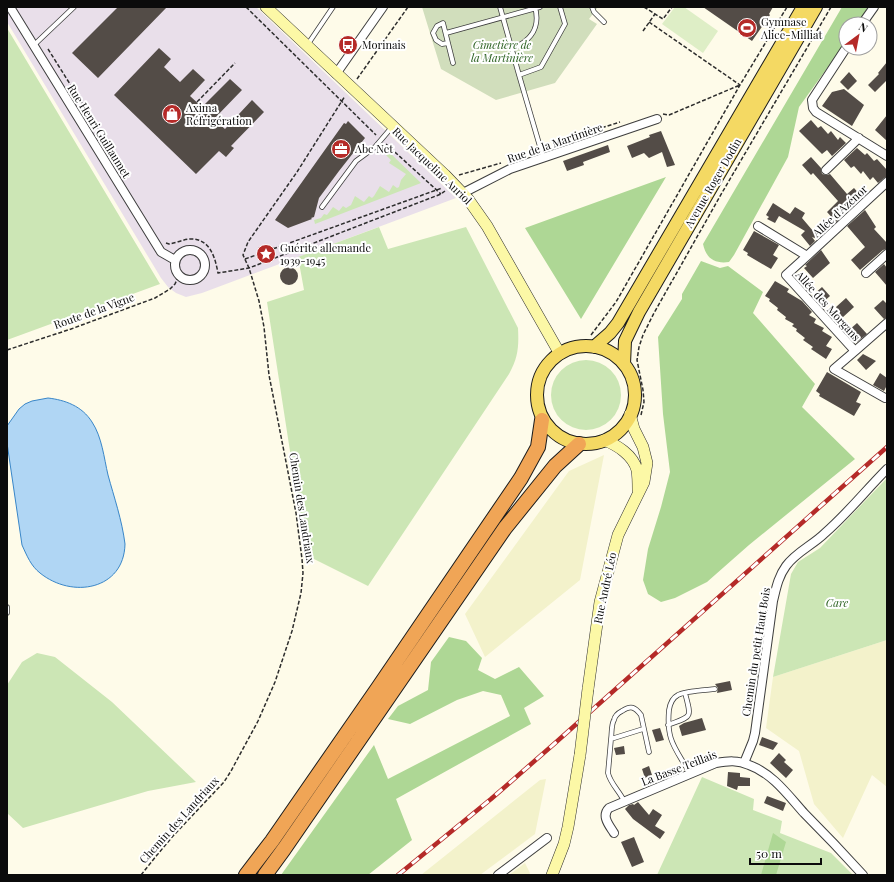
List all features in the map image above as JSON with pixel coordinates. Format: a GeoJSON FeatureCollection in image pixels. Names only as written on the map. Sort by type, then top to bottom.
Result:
{"type":"FeatureCollection","features":[{"type":"Feature","properties":{"kind":"highway"},"geometry":{"type":"LineString","coordinates":[[246,875],[272,842],[524,473],[538,447],[542,420]]}},
{"type":"Feature","properties":{"kind":"highway"},"geometry":{"type":"LineString","coordinates":[[265,875],[505,528],[555,466],[579,444]]}},
{"type":"Feature","properties":{"kind":"main road","name":"Avenue Roger Dodin"},"geometry":{"type":"LineString","coordinates":[[587,342],[610,333],[618,323],[803,7]]}},
{"type":"Feature","properties":{"kind":"main road","name":"Avenue Roger Dodin"},"geometry":{"type":"LineString","coordinates":[[624,364],[625,341],[638,312],[816,7]]}},
{"type":"Feature","properties":{"kind":"main road"},"geometry":{"type":"LineString","coordinates":[[587,342],[614,356],[624,364],[636,388],[634,404],[635,418],[616,433],[604,440],[587,444],[579,444],[558,435],[542,420],[538,410],[536,394],[540,377],[548,365],[560,354],[587,342]]}},
{"type":"Feature","properties":{"kind":"street","name":"Rue Henri Guillaumet"},"geometry":{"type":"LineString","coordinates":[[10,7],[161,252],[175,260]]}},
{"type":"Feature","properties":{"kind":"street","name":"Rue Jacqueline Auriol"},"geometry":{"type":"LineString","coordinates":[[266,7],[462,193],[476,209],[560,354]]}},
{"type":"Feature","properties":{"kind":"street"},"geometry":{"type":"LineString","coordinates":[[336,74],[383,7]]}},
{"type":"Feature","properties":{"kind":"street"},"geometry":{"type":"LineString","coordinates":[[868,16],[874,7]]}},
{"type":"Feature","properties":{"kind":"street"},"geometry":{"type":"LineString","coordinates":[[841,56],[812,100],[813,108],[816,112],[887,156]]}},
{"type":"Feature","properties":{"kind":"street","name":"Rue de la Martinière"},"geometry":{"type":"LineString","coordinates":[[462,193],[510,169],[657,120]]}},
{"type":"Feature","properties":{"kind":"street"},"geometry":{"type":"LineString","coordinates":[[826,170],[859,138]]}},
{"type":"Feature","properties":{"kind":"street","name":"Allée d'Azénor"},"geometry":{"type":"LineString","coordinates":[[807,256],[887,182]]}},
{"type":"Feature","properties":{"kind":"street","name":"Allée des Morgans"},"geometry":{"type":"LineString","coordinates":[[758,226],[807,256],[786,275],[854,352],[834,369],[885,398]]}},
{"type":"Feature","properties":{"kind":"street"},"geometry":{"type":"LineString","coordinates":[[188,250],[198,252],[205,262],[204,270],[198,278],[185,280],[179,276],[174,265],[179,254],[188,250]]}},
{"type":"Feature","properties":{"kind":"street"},"geometry":{"type":"LineString","coordinates":[[866,273],[887,254]]}},
{"type":"Feature","properties":{"kind":"street"},"geometry":{"type":"LineString","coordinates":[[854,352],[887,323]]}},
{"type":"Feature","properties":{"kind":"street","name":"Rue André Léo"},"geometry":{"type":"LineString","coordinates":[[552,875],[564,844],[568,827],[580,754],[602,595],[618,535],[638,491],[644,482],[647,463],[643,447],[634,429],[635,418]]}},
{"type":"Feature","properties":{"kind":"street","name":"Rue André Léo"},"geometry":{"type":"LineString","coordinates":[[604,440],[622,449],[637,469],[638,491]]}},
{"type":"Feature","properties":{"kind":"street","name":"Chemin du petit Haut Bois"},"geometry":{"type":"LineString","coordinates":[[744,763],[755,733],[773,601],[781,574],[793,558],[824,534],[842,517],[887,469]]}},
{"type":"Feature","properties":{"kind":"street","name":"La Basse Teillais"},"geometry":{"type":"LineString","coordinates":[[614,833],[607,821],[605,813],[609,808],[690,774],[724,762],[730,761],[744,763],[757,768],[774,781],[863,875]]}},
{"type":"Feature","properties":{"kind":"street"},"geometry":{"type":"LineString","coordinates":[[498,875],[547,838]]}},
{"type":"Feature","properties":{"kind":"lane"},"geometry":{"type":"LineString","coordinates":[[34,46],[40,38],[74,7]]}},
{"type":"Feature","properties":{"kind":"lane"},"geometry":{"type":"LineString","coordinates":[[306,46],[333,7]]}},
{"type":"Feature","properties":{"kind":"lane"},"geometry":{"type":"LineString","coordinates":[[500,7],[544,157]]}},
{"type":"Feature","properties":{"kind":"lane"},"geometry":{"type":"LineString","coordinates":[[446,33],[537,7],[536,23],[529,39],[523,44],[512,49]]}},
{"type":"Feature","properties":{"kind":"lane"},"geometry":{"type":"LineString","coordinates":[[519,75],[541,67],[565,24],[560,7]]}},
{"type":"Feature","properties":{"kind":"lane"},"geometry":{"type":"LineString","coordinates":[[592,7],[594,12],[604,22]]}},
{"type":"Feature","properties":{"kind":"lane"},"geometry":{"type":"LineString","coordinates":[[448,43],[442,44],[436,40],[433,33],[437,26],[443,23],[446,33],[453,63]]}},
{"type":"Feature","properties":{"kind":"lane"},"geometry":{"type":"LineString","coordinates":[[322,207],[356,161],[375,147],[393,127]]}},
{"type":"Feature","properties":{"kind":"lane"},"geometry":{"type":"LineString","coordinates":[[7,607],[7,613]]}},
{"type":"Feature","properties":{"kind":"lane"},"geometry":{"type":"LineString","coordinates":[[690,774],[673,746],[668,725],[670,704],[673,698],[679,694],[715,689]]}},
{"type":"Feature","properties":{"kind":"lane"},"geometry":{"type":"LineString","coordinates":[[668,725],[686,718],[689,715],[690,712],[685,693]]}},
{"type":"Feature","properties":{"kind":"lane"},"geometry":{"type":"LineString","coordinates":[[624,802],[621,794],[609,778],[608,773],[613,720],[616,714],[628,707],[637,710],[641,715],[649,752]]}},
{"type":"Feature","properties":{"kind":"lane"},"geometry":{"type":"LineString","coordinates":[[611,739],[643,729]]}},
{"type":"Feature","properties":{"kind":"path"},"geometry":{"type":"LineString","coordinates":[[246,7],[381,140],[441,194]]}},
{"type":"Feature","properties":{"kind":"path"},"geometry":{"type":"LineString","coordinates":[[355,82],[408,7]]}},
{"type":"Feature","properties":{"kind":"path"},"geometry":{"type":"LineString","coordinates":[[644,7],[663,19],[672,7]]}},
{"type":"Feature","properties":{"kind":"path"},"geometry":{"type":"LineString","coordinates":[[587,342],[616,302],[787,7]]}},
{"type":"Feature","properties":{"kind":"path"},"geometry":{"type":"LineString","coordinates":[[635,418],[644,402],[644,390],[637,360],[643,335],[719,198],[831,7]]}},
{"type":"Feature","properties":{"kind":"path"},"geometry":{"type":"LineString","coordinates":[[643,31],[655,14]]}},
{"type":"Feature","properties":{"kind":"path"},"geometry":{"type":"LineString","coordinates":[[649,22],[740,86]]}},
{"type":"Feature","properties":{"kind":"path"},"geometry":{"type":"LineString","coordinates":[[40,38],[107,143],[122,170]]}},
{"type":"Feature","properties":{"kind":"path"},"geometry":{"type":"LineString","coordinates":[[197,102],[235,62]]}},
{"type":"Feature","properties":{"kind":"path"},"geometry":{"type":"LineString","coordinates":[[669,114],[740,86]]}},
{"type":"Feature","properties":{"kind":"path"},"geometry":{"type":"LineString","coordinates":[[346,95],[297,172],[248,242],[243,255],[245,259],[442,188]]}},
{"type":"Feature","properties":{"kind":"path"},"geometry":{"type":"LineString","coordinates":[[164,243],[169,244],[191,239],[200,241],[212,250],[218,273],[249,268],[441,194],[446,190]]}},
{"type":"Feature","properties":{"kind":"path","name":"Chemin des Landriaux"},"geometry":{"type":"LineString","coordinates":[[141,875],[156,854],[224,782],[232,771],[275,682],[292,631],[301,593],[303,573],[296,513],[269,375],[264,327],[259,301],[245,259]]}},
{"type":"Feature","properties":{"kind":"path","name":"Route de la Vigne"},"geometry":{"type":"LineString","coordinates":[[7,350],[71,329],[155,298],[170,289],[179,276]]}},
{"type":"Feature","properties":{"kind":"shaded area"},"geometry":{"type":"Polygon","coordinates":[[[7,7],[256,7],[456,198],[202,293],[186,297],[176,293],[168,287],[161,278],[7,22],[7,7]]]}},
{"type":"Feature","properties":{"kind":"green space","name":"Cimetière de la Martinière"},"geometry":{"type":"Polygon","coordinates":[[[422,7],[598,7],[589,19],[597,24],[555,83],[496,100],[441,69],[422,7]]]}},
{"type":"Feature","properties":{"kind":"green space"},"geometry":{"type":"Polygon","coordinates":[[[675,7],[684,7],[718,31],[703,53],[662,24],[675,7]]]}},
{"type":"Feature","properties":{"kind":"green space"},"geometry":{"type":"Polygon","coordinates":[[[842,7],[868,7],[862,16],[838,16],[838,53],[799,107],[788,157],[734,255],[729,262],[715,261],[706,253],[703,244],[842,7]]]}},
{"type":"Feature","properties":{"kind":"green space"},"geometry":{"type":"Polygon","coordinates":[[[7,28],[160,284],[7,340],[7,28]]]}},
{"type":"Feature","properties":{"kind":"green space"},"geometry":{"type":"Polygon","coordinates":[[[389,152],[421,183],[315,224],[314,220],[321,218],[324,214],[327,215],[333,207],[339,211],[343,206],[346,208],[351,205],[355,196],[364,202],[369,196],[372,198],[374,196],[380,186],[389,192],[393,185],[397,188],[399,187],[401,180],[406,174],[389,163],[391,160],[386,155],[389,152]]]}},
{"type":"Feature","properties":{"kind":"green space"},"geometry":{"type":"Polygon","coordinates":[[[666,177],[581,319],[525,228],[666,177]]]}},
{"type":"Feature","properties":{"kind":"green space"},"geometry":{"type":"Polygon","coordinates":[[[379,227],[388,249],[466,227],[518,328],[518,341],[516,357],[509,374],[368,586],[306,555],[267,302],[304,290],[298,257],[379,227]]]}},
{"type":"Feature","properties":{"kind":"green space"},"geometry":{"type":"Polygon","coordinates":[[[701,261],[720,268],[728,266],[763,292],[753,313],[815,384],[802,407],[855,459],[749,545],[707,582],[675,598],[661,602],[648,594],[643,580],[648,549],[670,472],[663,414],[658,337],[682,299],[682,294],[701,261]]]}},
{"type":"Feature","properties":{"kind":"green space"},"geometry":{"type":"Polygon","coordinates":[[[586,360],[599,363],[611,370],[618,382],[621,395],[618,408],[611,420],[599,427],[586,430],[573,427],[561,420],[554,408],[551,395],[554,382],[561,370],[573,363],[586,360]]]}},
{"type":"Feature","properties":{"kind":"green space"},"geometry":{"type":"Polygon","coordinates":[[[604,455],[580,580],[485,657],[465,614],[569,471],[604,455]]]}},
{"type":"Feature","properties":{"kind":"green space","name":"Care"},"geometry":{"type":"Polygon","coordinates":[[[887,478],[887,640],[773,677],[791,574],[798,562],[820,548],[887,478]]]}},
{"type":"Feature","properties":{"kind":"green space"},"geometry":{"type":"Polygon","coordinates":[[[449,637],[466,641],[482,658],[478,670],[495,679],[519,667],[544,696],[524,708],[531,724],[396,799],[412,840],[368,875],[281,875],[374,745],[388,779],[510,716],[501,695],[483,691],[457,700],[410,724],[388,719],[398,706],[428,690],[431,662],[449,637]]]}},
{"type":"Feature","properties":{"kind":"green space"},"geometry":{"type":"Polygon","coordinates":[[[887,640],[887,787],[872,775],[843,838],[814,804],[799,751],[766,728],[773,677],[887,640]]]}},
{"type":"Feature","properties":{"kind":"green space"},"geometry":{"type":"Polygon","coordinates":[[[37,653],[55,657],[112,702],[196,782],[148,791],[23,828],[7,813],[7,685],[22,662],[37,653]]]}},
{"type":"Feature","properties":{"kind":"green space"},"geometry":{"type":"Polygon","coordinates":[[[702,777],[754,799],[753,810],[782,821],[780,833],[831,853],[853,875],[657,875],[702,777]]]}},
{"type":"Feature","properties":{"kind":"green space"},"geometry":{"type":"Polygon","coordinates":[[[546,779],[535,834],[480,875],[421,875],[540,780],[546,779]]]}},
{"type":"Feature","properties":{"kind":"green space"},"geometry":{"type":"Polygon","coordinates":[[[773,833],[786,842],[776,875],[761,875],[773,833]]]}},
{"type":"Feature","properties":{"kind":"green space"},"geometry":{"type":"Polygon","coordinates":[[[525,863],[530,873],[529,875],[509,875],[525,863]]]}},
{"type":"Feature","properties":{"kind":"water"},"geometry":{"type":"Polygon","coordinates":[[[48,398],[61,400],[73,405],[88,416],[92,422],[100,441],[120,517],[125,544],[122,560],[116,572],[106,580],[94,586],[67,586],[53,581],[40,573],[34,567],[22,545],[7,443],[7,426],[19,409],[25,404],[48,398]]]}},
{"type":"Feature","properties":{"kind":"building"},"geometry":{"type":"Polygon","coordinates":[[[118,7],[167,7],[98,78],[72,53],[118,7]]]}},
{"type":"Feature","properties":{"kind":"building","name":"Gymnase Alice-Milliat"},"geometry":{"type":"Polygon","coordinates":[[[703,7],[773,7],[769,14],[770,15],[752,41],[703,7]]]}},
{"type":"Feature","properties":{"kind":"building"},"geometry":{"type":"Polygon","coordinates":[[[159,48],[171,59],[164,67],[180,82],[193,69],[205,80],[190,96],[202,107],[230,79],[242,90],[214,119],[225,129],[252,100],[264,112],[231,146],[234,148],[226,157],[219,151],[196,174],[114,95],[159,48]]]}},
{"type":"Feature","properties":{"kind":"building"},"geometry":{"type":"Polygon","coordinates":[[[887,62],[887,82],[886,81],[875,92],[868,85],[879,74],[878,73],[887,62]]]}},
{"type":"Feature","properties":{"kind":"building"},"geometry":{"type":"Polygon","coordinates":[[[849,72],[857,81],[848,90],[840,82],[849,72]]]}},
{"type":"Feature","properties":{"kind":"building"},"geometry":{"type":"Polygon","coordinates":[[[844,89],[864,105],[852,126],[822,106],[832,92],[844,89]]]}},
{"type":"Feature","properties":{"kind":"building"},"geometry":{"type":"Polygon","coordinates":[[[887,115],[887,141],[875,130],[887,115]]]}},
{"type":"Feature","properties":{"kind":"building"},"geometry":{"type":"Polygon","coordinates":[[[811,120],[818,128],[821,126],[828,134],[831,131],[838,140],[840,137],[846,143],[832,156],[827,150],[822,154],[799,131],[811,120]]]}},
{"type":"Feature","properties":{"kind":"building"},"geometry":{"type":"Polygon","coordinates":[[[348,121],[365,138],[319,198],[314,217],[288,228],[275,220],[344,123],[346,124],[348,121]]]}},
{"type":"Feature","properties":{"kind":"building"},"geometry":{"type":"Polygon","coordinates":[[[661,131],[675,165],[667,167],[662,152],[649,158],[644,153],[632,158],[627,146],[661,131]]]}},
{"type":"Feature","properties":{"kind":"building"},"geometry":{"type":"Polygon","coordinates":[[[608,145],[610,152],[583,162],[584,165],[567,171],[563,161],[608,145]]]}},
{"type":"Feature","properties":{"kind":"building"},"geometry":{"type":"Polygon","coordinates":[[[857,148],[865,155],[867,153],[874,161],[877,159],[887,170],[887,177],[878,183],[873,177],[870,180],[863,171],[861,174],[854,166],[851,168],[844,160],[857,148]]]}},
{"type":"Feature","properties":{"kind":"building"},"geometry":{"type":"Polygon","coordinates":[[[811,157],[821,168],[822,174],[830,174],[847,194],[854,188],[862,197],[861,199],[856,197],[858,201],[836,222],[827,212],[838,201],[813,173],[811,175],[802,165],[811,157]]]}},
{"type":"Feature","properties":{"kind":"building"},"geometry":{"type":"Polygon","coordinates":[[[773,203],[790,214],[795,207],[805,213],[802,218],[819,238],[817,239],[812,237],[815,241],[810,246],[801,235],[805,231],[779,216],[775,223],[767,219],[769,217],[766,215],[773,203]]]}},
{"type":"Feature","properties":{"kind":"building"},"geometry":{"type":"Polygon","coordinates":[[[865,210],[876,227],[874,229],[887,243],[887,249],[883,250],[860,270],[851,260],[865,247],[847,226],[865,210]]]}},
{"type":"Feature","properties":{"kind":"building"},"geometry":{"type":"Polygon","coordinates":[[[754,231],[779,245],[773,255],[778,258],[771,269],[747,255],[748,253],[743,250],[754,231]]]}},
{"type":"Feature","properties":{"kind":"building"},"geometry":{"type":"Polygon","coordinates":[[[821,250],[830,263],[813,278],[804,268],[807,266],[805,265],[821,250]]]}},
{"type":"Feature","properties":{"kind":"building"},"geometry":{"type":"Polygon","coordinates":[[[884,264],[887,268],[887,286],[875,272],[884,264]]]}},
{"type":"Feature","properties":{"kind":"building"},"geometry":{"type":"Polygon","coordinates":[[[289,267],[295,270],[298,276],[295,282],[289,285],[283,282],[280,276],[283,270],[289,267]]]}},
{"type":"Feature","properties":{"kind":"building"},"geometry":{"type":"Polygon","coordinates":[[[775,281],[789,289],[787,292],[802,301],[812,312],[809,315],[816,319],[814,323],[824,328],[822,331],[832,337],[826,346],[832,349],[826,359],[811,349],[813,347],[803,340],[805,338],[792,326],[794,324],[785,319],[786,317],[769,301],[770,299],[765,296],[775,281]]]}},
{"type":"Feature","properties":{"kind":"building"},"geometry":{"type":"Polygon","coordinates":[[[822,287],[830,296],[820,305],[812,296],[822,287]]]}},
{"type":"Feature","properties":{"kind":"building"},"geometry":{"type":"Polygon","coordinates":[[[846,298],[854,307],[842,318],[836,311],[838,310],[836,307],[846,298]]]}},
{"type":"Feature","properties":{"kind":"building"},"geometry":{"type":"Polygon","coordinates":[[[883,300],[887,304],[887,318],[884,319],[874,308],[883,300]]]}},
{"type":"Feature","properties":{"kind":"building"},"geometry":{"type":"Polygon","coordinates":[[[857,323],[867,334],[857,342],[848,331],[857,323]]]}},
{"type":"Feature","properties":{"kind":"building"},"geometry":{"type":"Polygon","coordinates":[[[863,354],[876,361],[866,370],[857,360],[863,354]]]}},
{"type":"Feature","properties":{"kind":"building"},"geometry":{"type":"Polygon","coordinates":[[[827,372],[861,392],[856,402],[861,404],[854,416],[819,396],[820,394],[816,391],[827,372]]]}},
{"type":"Feature","properties":{"kind":"building"},"geometry":{"type":"Polygon","coordinates":[[[880,373],[887,378],[887,385],[884,391],[873,385],[880,373]]]}},
{"type":"Feature","properties":{"kind":"building"},"geometry":{"type":"Polygon","coordinates":[[[730,681],[732,690],[717,693],[718,688],[715,684],[730,681]]]}},
{"type":"Feature","properties":{"kind":"building"},"geometry":{"type":"Polygon","coordinates":[[[702,718],[706,730],[682,736],[679,726],[702,718]]]}},
{"type":"Feature","properties":{"kind":"building"},"geometry":{"type":"Polygon","coordinates":[[[660,728],[664,740],[656,742],[652,730],[660,728]]]}},
{"type":"Feature","properties":{"kind":"building"},"geometry":{"type":"Polygon","coordinates":[[[762,737],[778,743],[773,750],[759,745],[762,737]]]}},
{"type":"Feature","properties":{"kind":"building"},"geometry":{"type":"Polygon","coordinates":[[[624,746],[625,754],[616,755],[614,748],[624,746]]]}},
{"type":"Feature","properties":{"kind":"building"},"geometry":{"type":"Polygon","coordinates":[[[779,753],[786,760],[784,762],[793,770],[786,778],[770,763],[779,753]]]}},
{"type":"Feature","properties":{"kind":"building"},"geometry":{"type":"Polygon","coordinates":[[[649,766],[652,775],[645,778],[642,769],[649,766]]]}},
{"type":"Feature","properties":{"kind":"building"},"geometry":{"type":"Polygon","coordinates":[[[728,772],[740,773],[740,777],[750,778],[750,786],[738,786],[737,790],[727,786],[728,772]]]}},
{"type":"Feature","properties":{"kind":"building"},"geometry":{"type":"Polygon","coordinates":[[[767,796],[786,803],[783,811],[764,803],[767,796]]]}},
{"type":"Feature","properties":{"kind":"building"},"geometry":{"type":"Polygon","coordinates":[[[638,802],[649,815],[653,809],[662,815],[655,826],[665,832],[660,839],[633,819],[625,809],[629,805],[634,805],[638,802]]]}},
{"type":"Feature","properties":{"kind":"building"},"geometry":{"type":"Polygon","coordinates":[[[634,837],[644,862],[632,867],[621,842],[634,837]]]}},
{"type":"Feature","properties":{"kind":"railway"},"geometry":{"type":"LineString","coordinates":[[398,875],[491,799],[554,744],[887,447]]}},
{"type":"Feature","properties":{"kind":"place","name":"Gymnase Alice-Milliat"},"geometry":{"type":"Point","coordinates":[747,28]}},
{"type":"Feature","properties":{"kind":"place","name":"Morinais"},"geometry":{"type":"Point","coordinates":[348,45]}},
{"type":"Feature","properties":{"kind":"place","name":"Axima Réfrigération"},"geometry":{"type":"Point","coordinates":[172,114]}},
{"type":"Feature","properties":{"kind":"place","name":"Abc Net"},"geometry":{"type":"Point","coordinates":[341,149]}},
{"type":"Feature","properties":{"kind":"place","name":"Guérite allemande 1939-1945"},"geometry":{"type":"Point","coordinates":[266,254]}}]}
